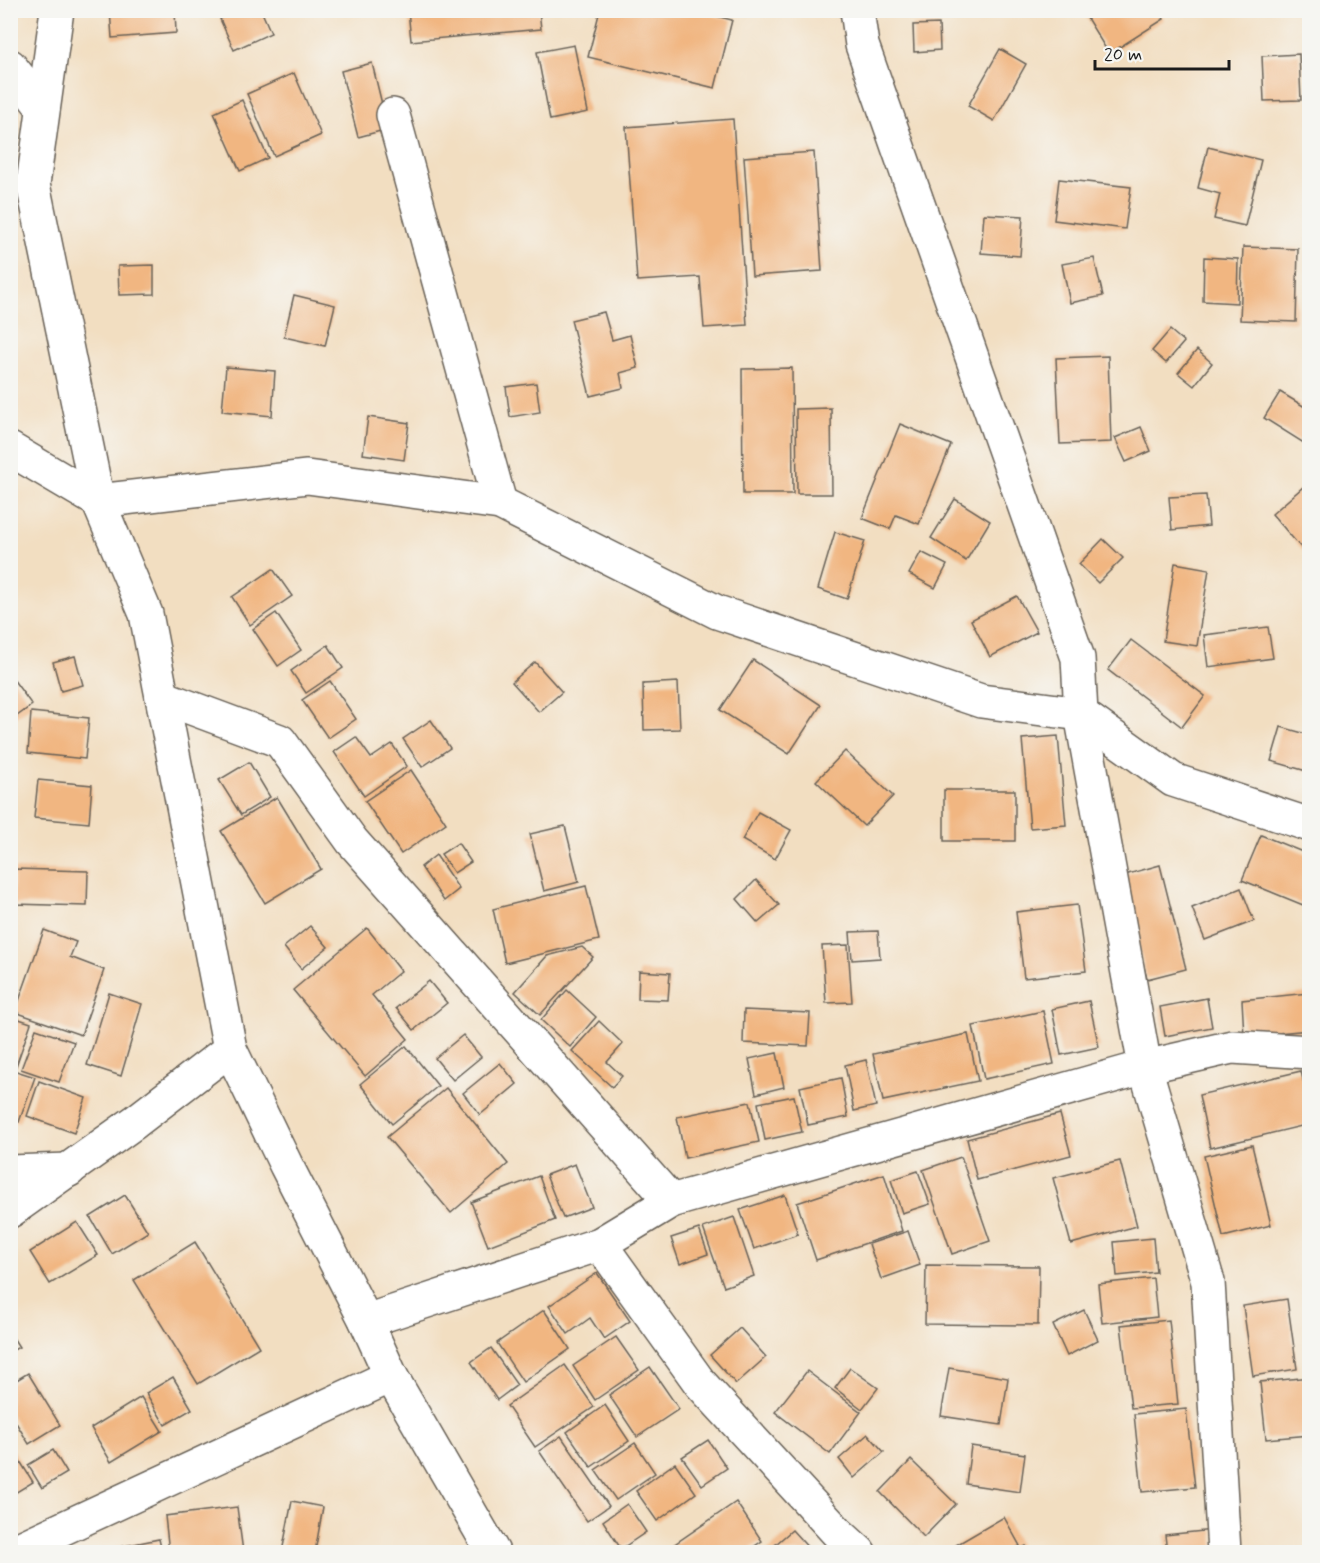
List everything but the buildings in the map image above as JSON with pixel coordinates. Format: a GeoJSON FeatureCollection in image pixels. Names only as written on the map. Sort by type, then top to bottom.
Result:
{"type":"FeatureCollection","features":[{"type":"Feature","properties":{"kind":"street"},"geometry":{"type":"LineString","coordinates":[[57,10],[33,184],[98,501],[146,614],[230,1049],[392,1376],[493,1552]]}},
{"type":"Feature","properties":{"kind":"street"},"geometry":{"type":"LineString","coordinates":[[857,10],[862,45],[1078,658],[1081,714],[1144,1067],[1208,1282],[1224,1552]]}},
{"type":"Feature","properties":{"kind":"street"},"geometry":{"type":"LineString","coordinates":[[10,66],[43,108]]}},
{"type":"Feature","properties":{"kind":"street"},"geometry":{"type":"LineString","coordinates":[[393,115],[500,503]]}},
{"type":"Feature","properties":{"kind":"street"},"geometry":{"type":"LineString","coordinates":[[10,449],[98,501],[307,477],[500,503],[717,612],[981,701],[1081,714],[1173,780],[1310,825]]}},
{"type":"Feature","properties":{"kind":"street"},"geometry":{"type":"LineString","coordinates":[[162,697],[280,741],[352,841],[671,1201]]}},
{"type":"Feature","properties":{"kind":"street"},"geometry":{"type":"LineString","coordinates":[[366,1321],[600,1244],[671,1201],[1144,1067],[1232,1047],[1310,1052]]}},
{"type":"Feature","properties":{"kind":"street"},"geometry":{"type":"LineString","coordinates":[[10,1211],[69,1170],[230,1049]]}},
{"type":"Feature","properties":{"kind":"street"},"geometry":{"type":"LineString","coordinates":[[10,1172],[69,1170]]}},
{"type":"Feature","properties":{"kind":"street"},"geometry":{"type":"LineString","coordinates":[[600,1244],[700,1383],[837,1532],[859,1552]]}},
{"type":"Feature","properties":{"kind":"street"},"geometry":{"type":"LineString","coordinates":[[12,1552],[392,1376]]}}]}
